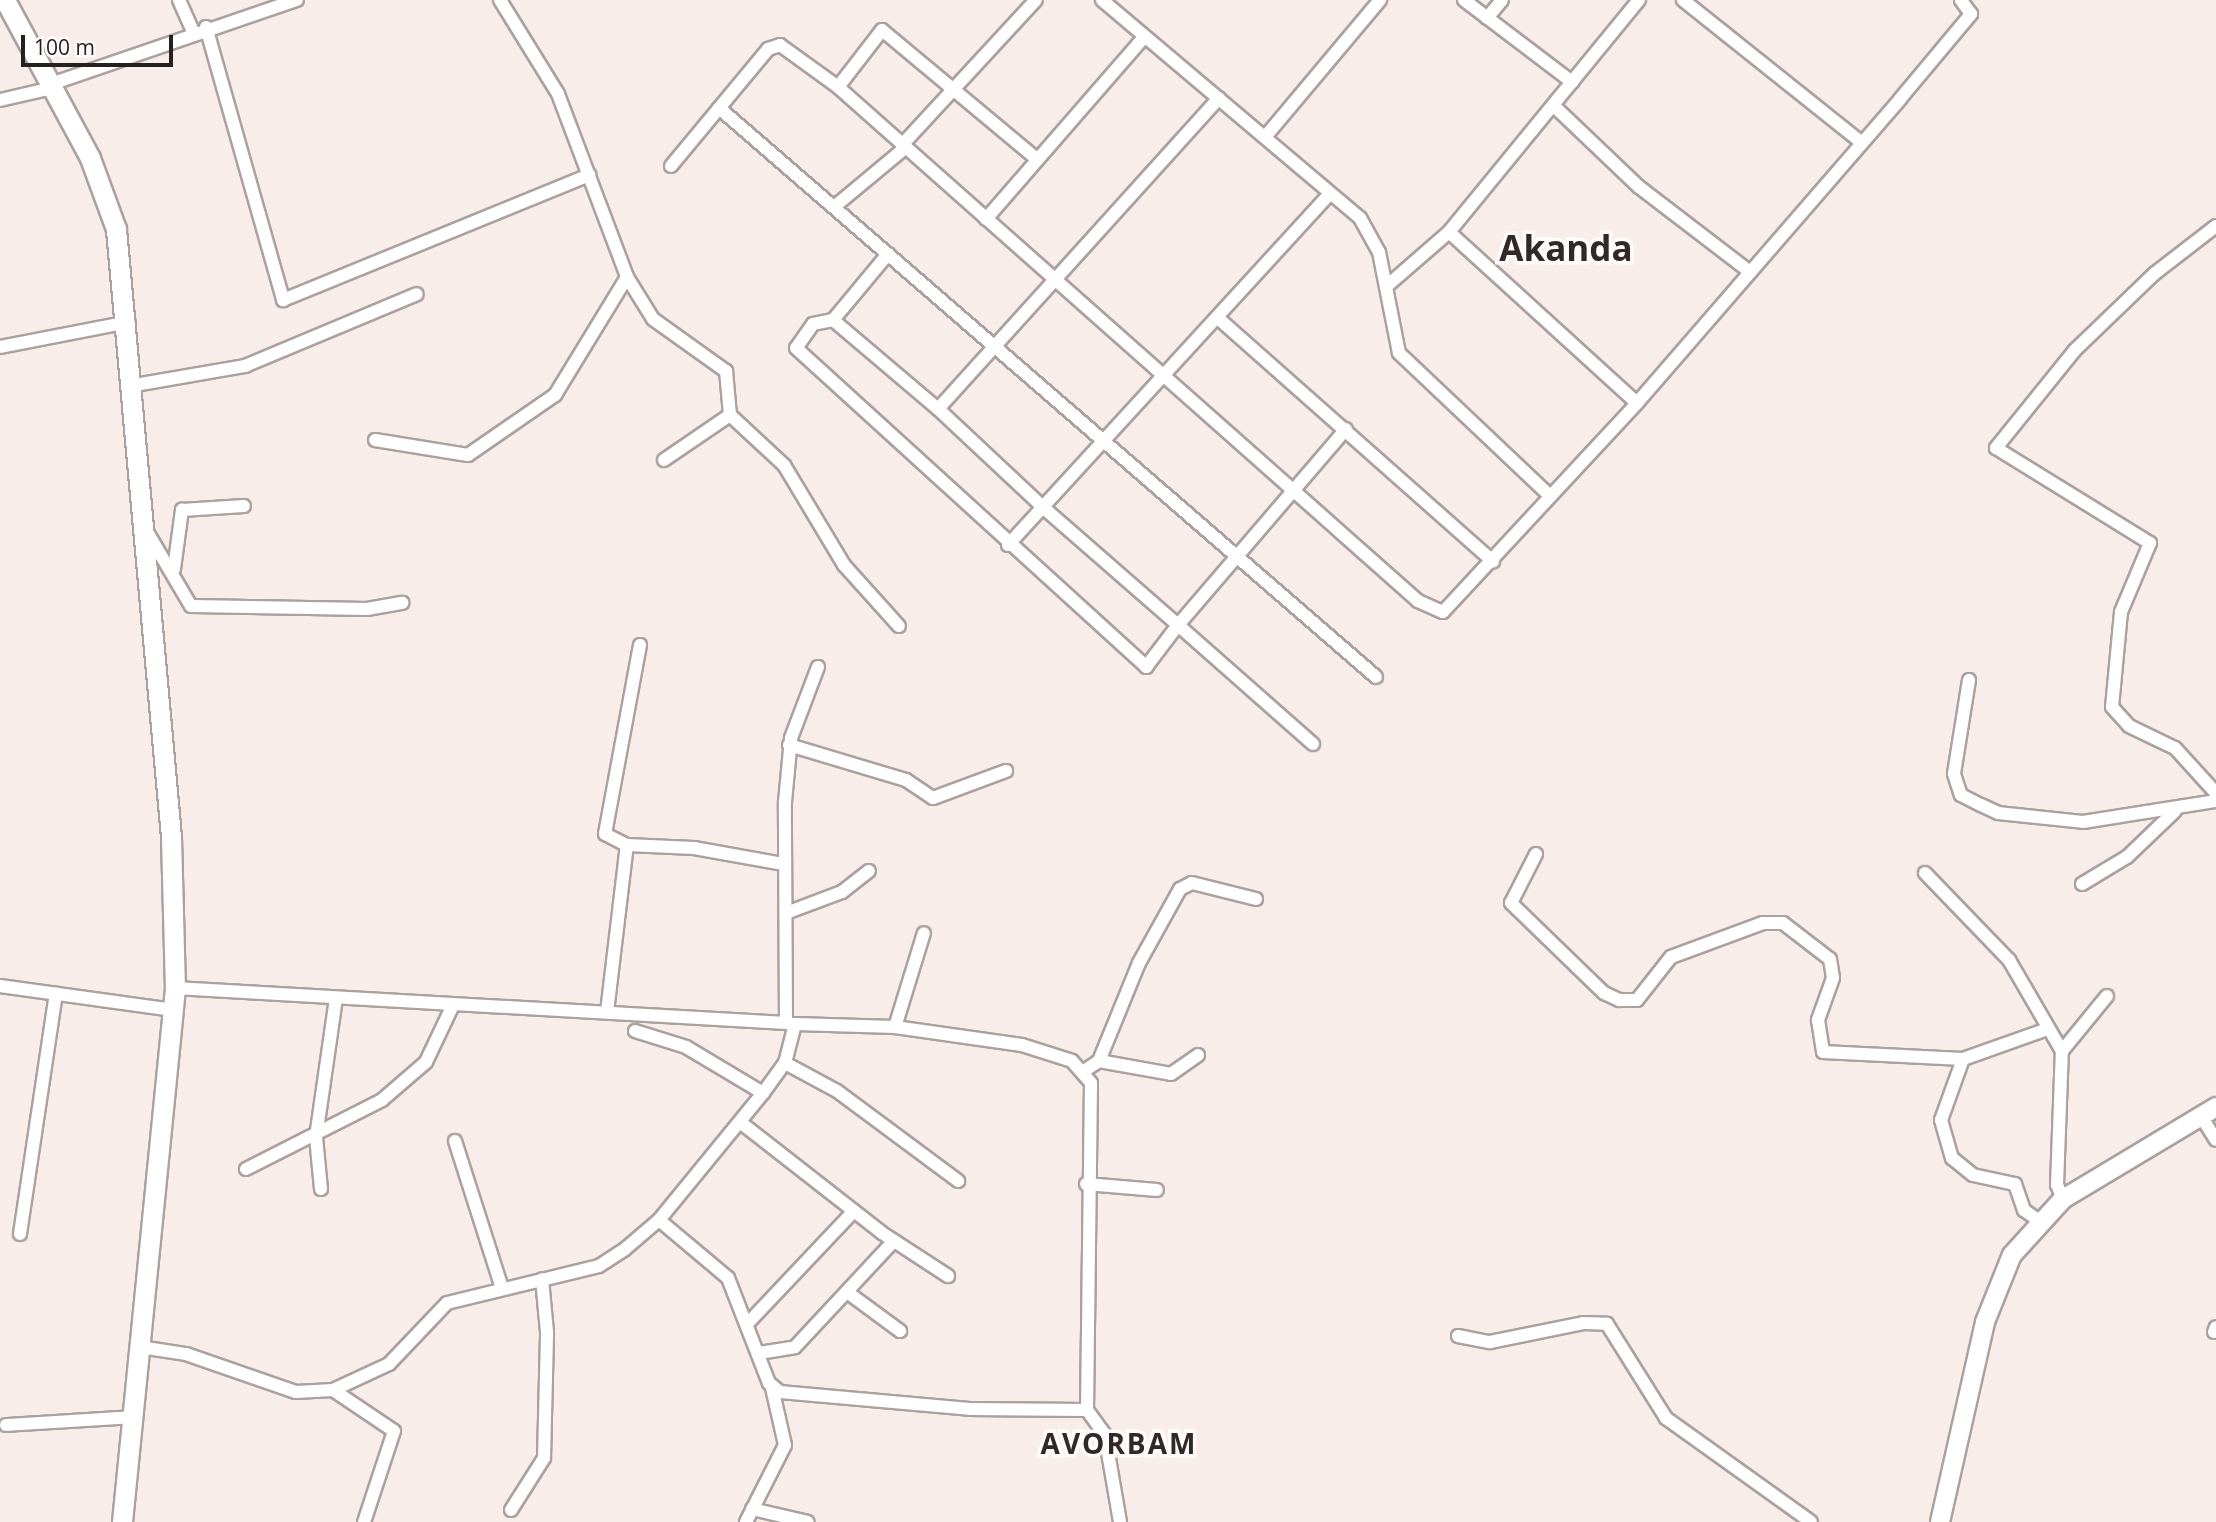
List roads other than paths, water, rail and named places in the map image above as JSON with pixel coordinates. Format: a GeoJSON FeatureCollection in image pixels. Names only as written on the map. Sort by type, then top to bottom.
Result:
{"type":"FeatureCollection","features":[{"type":"Feature","properties":{"kind":"main road"},"geometry":{"type":"LineString","coordinates":[[5,0],[52,86],[113,216],[135,385],[171,836],[175,988],[122,1522]]}},
{"type":"Feature","properties":{"kind":"street"},"geometry":{"type":"LineString","coordinates":[[179,0],[193,32]]}},
{"type":"Feature","properties":{"kind":"street"},"geometry":{"type":"LineString","coordinates":[[0,100],[52,86],[206,27],[297,0]]}},
{"type":"Feature","properties":{"kind":"street"},"geometry":{"type":"LineString","coordinates":[[500,0],[558,94],[627,277],[653,319],[726,371],[730,415],[784,465],[844,565],[899,626]]}},
{"type":"Feature","properties":{"kind":"street"},"geometry":{"type":"LineString","coordinates":[[834,207],[903,147],[952,89],[1036,0]]}},
{"type":"Feature","properties":{"kind":"street"},"geometry":{"type":"LineString","coordinates":[[1102,0],[1360,218],[1388,285],[1399,353],[1550,496]]}},
{"type":"Feature","properties":{"kind":"street"},"geometry":{"type":"LineString","coordinates":[[1265,137],[1380,0]]}},
{"type":"Feature","properties":{"kind":"street"},"geometry":{"type":"LineString","coordinates":[[1464,0],[1572,82]]}},
{"type":"Feature","properties":{"kind":"street"},"geometry":{"type":"LineString","coordinates":[[1487,18],[1502,0]]}},
{"type":"Feature","properties":{"kind":"street"},"geometry":{"type":"LineString","coordinates":[[1388,285],[1449,232],[1639,0]]}},
{"type":"Feature","properties":{"kind":"street"},"geometry":{"type":"LineString","coordinates":[[1683,0],[1862,143]]}},
{"type":"Feature","properties":{"kind":"street"},"geometry":{"type":"LineString","coordinates":[[671,166],[772,46],[838,87],[903,147],[1059,280],[1165,378],[1418,601],[1443,612],[1637,403],[1862,143],[1971,14],[1961,0]]}},
{"type":"Feature","properties":{"kind":"street"},"geometry":{"type":"LineString","coordinates":[[206,27],[283,300],[589,175]]}},
{"type":"Feature","properties":{"kind":"street"},"geometry":{"type":"LineString","coordinates":[[838,87],[882,30],[1037,159]]}},
{"type":"Feature","properties":{"kind":"street"},"geometry":{"type":"LineString","coordinates":[[986,219],[1144,37]]}},
{"type":"Feature","properties":{"kind":"street"},"geometry":{"type":"LineString","coordinates":[[939,409],[1059,280],[1219,98]]}},
{"type":"Feature","properties":{"kind":"street"},"geometry":{"type":"LineString","coordinates":[[1554,106],[1639,187],[1750,272]]}},
{"type":"Feature","properties":{"kind":"street"},"geometry":{"type":"LineString","coordinates":[[719,108],[1376,677]]}},
{"type":"Feature","properties":{"kind":"street"},"geometry":{"type":"LineString","coordinates":[[1008,545],[1045,509],[1330,194]]}},
{"type":"Feature","properties":{"kind":"street"},"geometry":{"type":"LineString","coordinates":[[2216,226],[2075,350],[1996,448],[2150,543],[2121,612],[2112,707],[2129,726],[2175,747],[2216,793]]}},
{"type":"Feature","properties":{"kind":"street"},"geometry":{"type":"LineString","coordinates":[[1449,232],[1637,403]]}},
{"type":"Feature","properties":{"kind":"street"},"geometry":{"type":"LineString","coordinates":[[833,320],[888,254]]}},
{"type":"Feature","properties":{"kind":"street"},"geometry":{"type":"LineString","coordinates":[[375,440],[468,455],[555,395],[627,277]]}},
{"type":"Feature","properties":{"kind":"street"},"geometry":{"type":"LineString","coordinates":[[135,385],[245,366],[417,294]]}},
{"type":"Feature","properties":{"kind":"street"},"geometry":{"type":"LineString","coordinates":[[1314,744],[1178,625],[1045,509],[939,409],[833,320],[821,318],[799,340],[804,359],[1146,667],[1178,625],[1346,429]]}},
{"type":"Feature","properties":{"kind":"street"},"geometry":{"type":"LineString","coordinates":[[1219,319],[1493,561]]}},
{"type":"Feature","properties":{"kind":"street"},"geometry":{"type":"LineString","coordinates":[[0,347],[129,323]]}},
{"type":"Feature","properties":{"kind":"street"},"geometry":{"type":"LineString","coordinates":[[664,460],[730,415]]}},
{"type":"Feature","properties":{"kind":"street"},"geometry":{"type":"LineString","coordinates":[[174,569],[182,510],[244,506]]}},
{"type":"Feature","properties":{"kind":"street"},"geometry":{"type":"LineString","coordinates":[[145,530],[174,569],[191,607],[367,609],[402,603]]}},
{"type":"Feature","properties":{"kind":"street"},"geometry":{"type":"LineString","coordinates":[[640,645],[603,828],[609,839],[627,845],[694,848],[783,864]]}},
{"type":"Feature","properties":{"kind":"street"},"geometry":{"type":"LineString","coordinates":[[140,1347],[186,1354],[296,1392],[333,1391],[389,1364],[447,1303],[599,1266],[659,1220],[785,1063],[791,1023],[783,864],[789,745],[818,667]]}},
{"type":"Feature","properties":{"kind":"street"},"geometry":{"type":"LineString","coordinates":[[1969,680],[1954,774],[1961,795],[1998,813],[2083,822],[2175,810],[2216,801]]}},
{"type":"Feature","properties":{"kind":"street"},"geometry":{"type":"LineString","coordinates":[[789,745],[906,780],[933,798],[1006,771]]}},
{"type":"Feature","properties":{"kind":"street"},"geometry":{"type":"LineString","coordinates":[[2082,884],[2127,857],[2175,810]]}},
{"type":"Feature","properties":{"kind":"street"},"geometry":{"type":"LineString","coordinates":[[607,1012],[627,845]]}},
{"type":"Feature","properties":{"kind":"street"},"geometry":{"type":"LineString","coordinates":[[1536,854],[1511,903],[1604,993],[1637,1000],[1671,957],[1763,923],[1783,923],[1830,959],[1833,978],[1818,1020],[1823,1052],[1963,1059],[2045,1030]]}},
{"type":"Feature","properties":{"kind":"street"},"geometry":{"type":"LineString","coordinates":[[786,913],[842,892],[869,871]]}},
{"type":"Feature","properties":{"kind":"street"},"geometry":{"type":"LineString","coordinates":[[1925,873],[2009,960],[2045,1030],[2062,1051]]}},
{"type":"Feature","properties":{"kind":"street"},"geometry":{"type":"LineString","coordinates":[[1084,1071],[1099,1061],[1139,963],[1180,890],[1192,883],[1256,899]]}},
{"type":"Feature","properties":{"kind":"street"},"geometry":{"type":"LineString","coordinates":[[895,1027],[924,933]]}},
{"type":"Feature","properties":{"kind":"street"},"geometry":{"type":"LineString","coordinates":[[0,986],[173,1010]]}},
{"type":"Feature","properties":{"kind":"street"},"geometry":{"type":"LineString","coordinates":[[175,988],[336,999],[895,1027],[1022,1045],[1084,1071]]}},
{"type":"Feature","properties":{"kind":"street"},"geometry":{"type":"LineString","coordinates":[[20,1234],[56,994]]}},
{"type":"Feature","properties":{"kind":"street"},"geometry":{"type":"LineString","coordinates":[[2063,1199],[2057,1185],[2062,1051],[2107,996]]}},
{"type":"Feature","properties":{"kind":"street"},"geometry":{"type":"LineString","coordinates":[[321,1189],[316,1137],[336,999]]}},
{"type":"Feature","properties":{"kind":"street"},"geometry":{"type":"LineString","coordinates":[[246,1168],[316,1137],[382,1100],[426,1062],[453,1005]]}},
{"type":"Feature","properties":{"kind":"street"},"geometry":{"type":"LineString","coordinates":[[635,1031],[686,1047],[762,1093]]}},
{"type":"Feature","properties":{"kind":"street"},"geometry":{"type":"LineString","coordinates":[[1099,1061],[1171,1074],[1198,1055]]}},
{"type":"Feature","properties":{"kind":"street"},"geometry":{"type":"LineString","coordinates":[[1963,1059],[1941,1120],[1952,1158],[1973,1175],[2015,1184],[2024,1210],[2039,1221]]}},
{"type":"Feature","properties":{"kind":"street"},"geometry":{"type":"LineString","coordinates":[[785,1063],[837,1091],[958,1181]]}},
{"type":"Feature","properties":{"kind":"street"},"geometry":{"type":"LineString","coordinates":[[1084,1071],[1094,1106],[1086,1184],[1087,1410],[1105,1435],[1119,1522]]}},
{"type":"Feature","properties":{"kind":"street"},"geometry":{"type":"LineString","coordinates":[[1940,1522],[1990,1302],[2012,1255],[2039,1221],[2063,1199],[2209,1112],[2216,1140]]}},
{"type":"Feature","properties":{"kind":"street"},"geometry":{"type":"LineString","coordinates":[[740,1122],[894,1241],[948,1276]]}},
{"type":"Feature","properties":{"kind":"street"},"geometry":{"type":"LineString","coordinates":[[455,1141],[502,1288]]}},
{"type":"Feature","properties":{"kind":"street"},"geometry":{"type":"LineString","coordinates":[[1086,1184],[1157,1190]]}},
{"type":"Feature","properties":{"kind":"street"},"geometry":{"type":"LineString","coordinates":[[748,1323],[854,1211]]}},
{"type":"Feature","properties":{"kind":"street"},"geometry":{"type":"LineString","coordinates":[[659,1220],[716,1263],[748,1323],[772,1388],[785,1445],[746,1522]]}},
{"type":"Feature","properties":{"kind":"street"},"geometry":{"type":"LineString","coordinates":[[759,1353],[795,1347],[894,1241]]}},
{"type":"Feature","properties":{"kind":"street"},"geometry":{"type":"LineString","coordinates":[[511,1510],[544,1458],[547,1332],[542,1279]]}},
{"type":"Feature","properties":{"kind":"street"},"geometry":{"type":"LineString","coordinates":[[847,1292],[900,1331]]}},
{"type":"Feature","properties":{"kind":"street"},"geometry":{"type":"LineString","coordinates":[[1458,1336],[1490,1342],[1583,1322],[1607,1324],[1666,1418],[1811,1522]]}},
{"type":"Feature","properties":{"kind":"street"},"geometry":{"type":"LineString","coordinates":[[772,1388],[969,1409],[1087,1410]]}},
{"type":"Feature","properties":{"kind":"street"},"geometry":{"type":"LineString","coordinates":[[333,1391],[394,1431],[364,1522]]}},
{"type":"Feature","properties":{"kind":"street"},"geometry":{"type":"LineString","coordinates":[[6,1425],[133,1417]]}},
{"type":"Feature","properties":{"kind":"street"},"geometry":{"type":"LineString","coordinates":[[752,1509],[808,1522]]}},
{"type":"Feature","properties":{"kind":"district","name":"Akanda"},"geometry":{"type":"Point","coordinates":[1566,248]}},
{"type":"Feature","properties":{"kind":"district","name":"AVORBAM"},"geometry":{"type":"Point","coordinates":[1119,1443]}}]}
